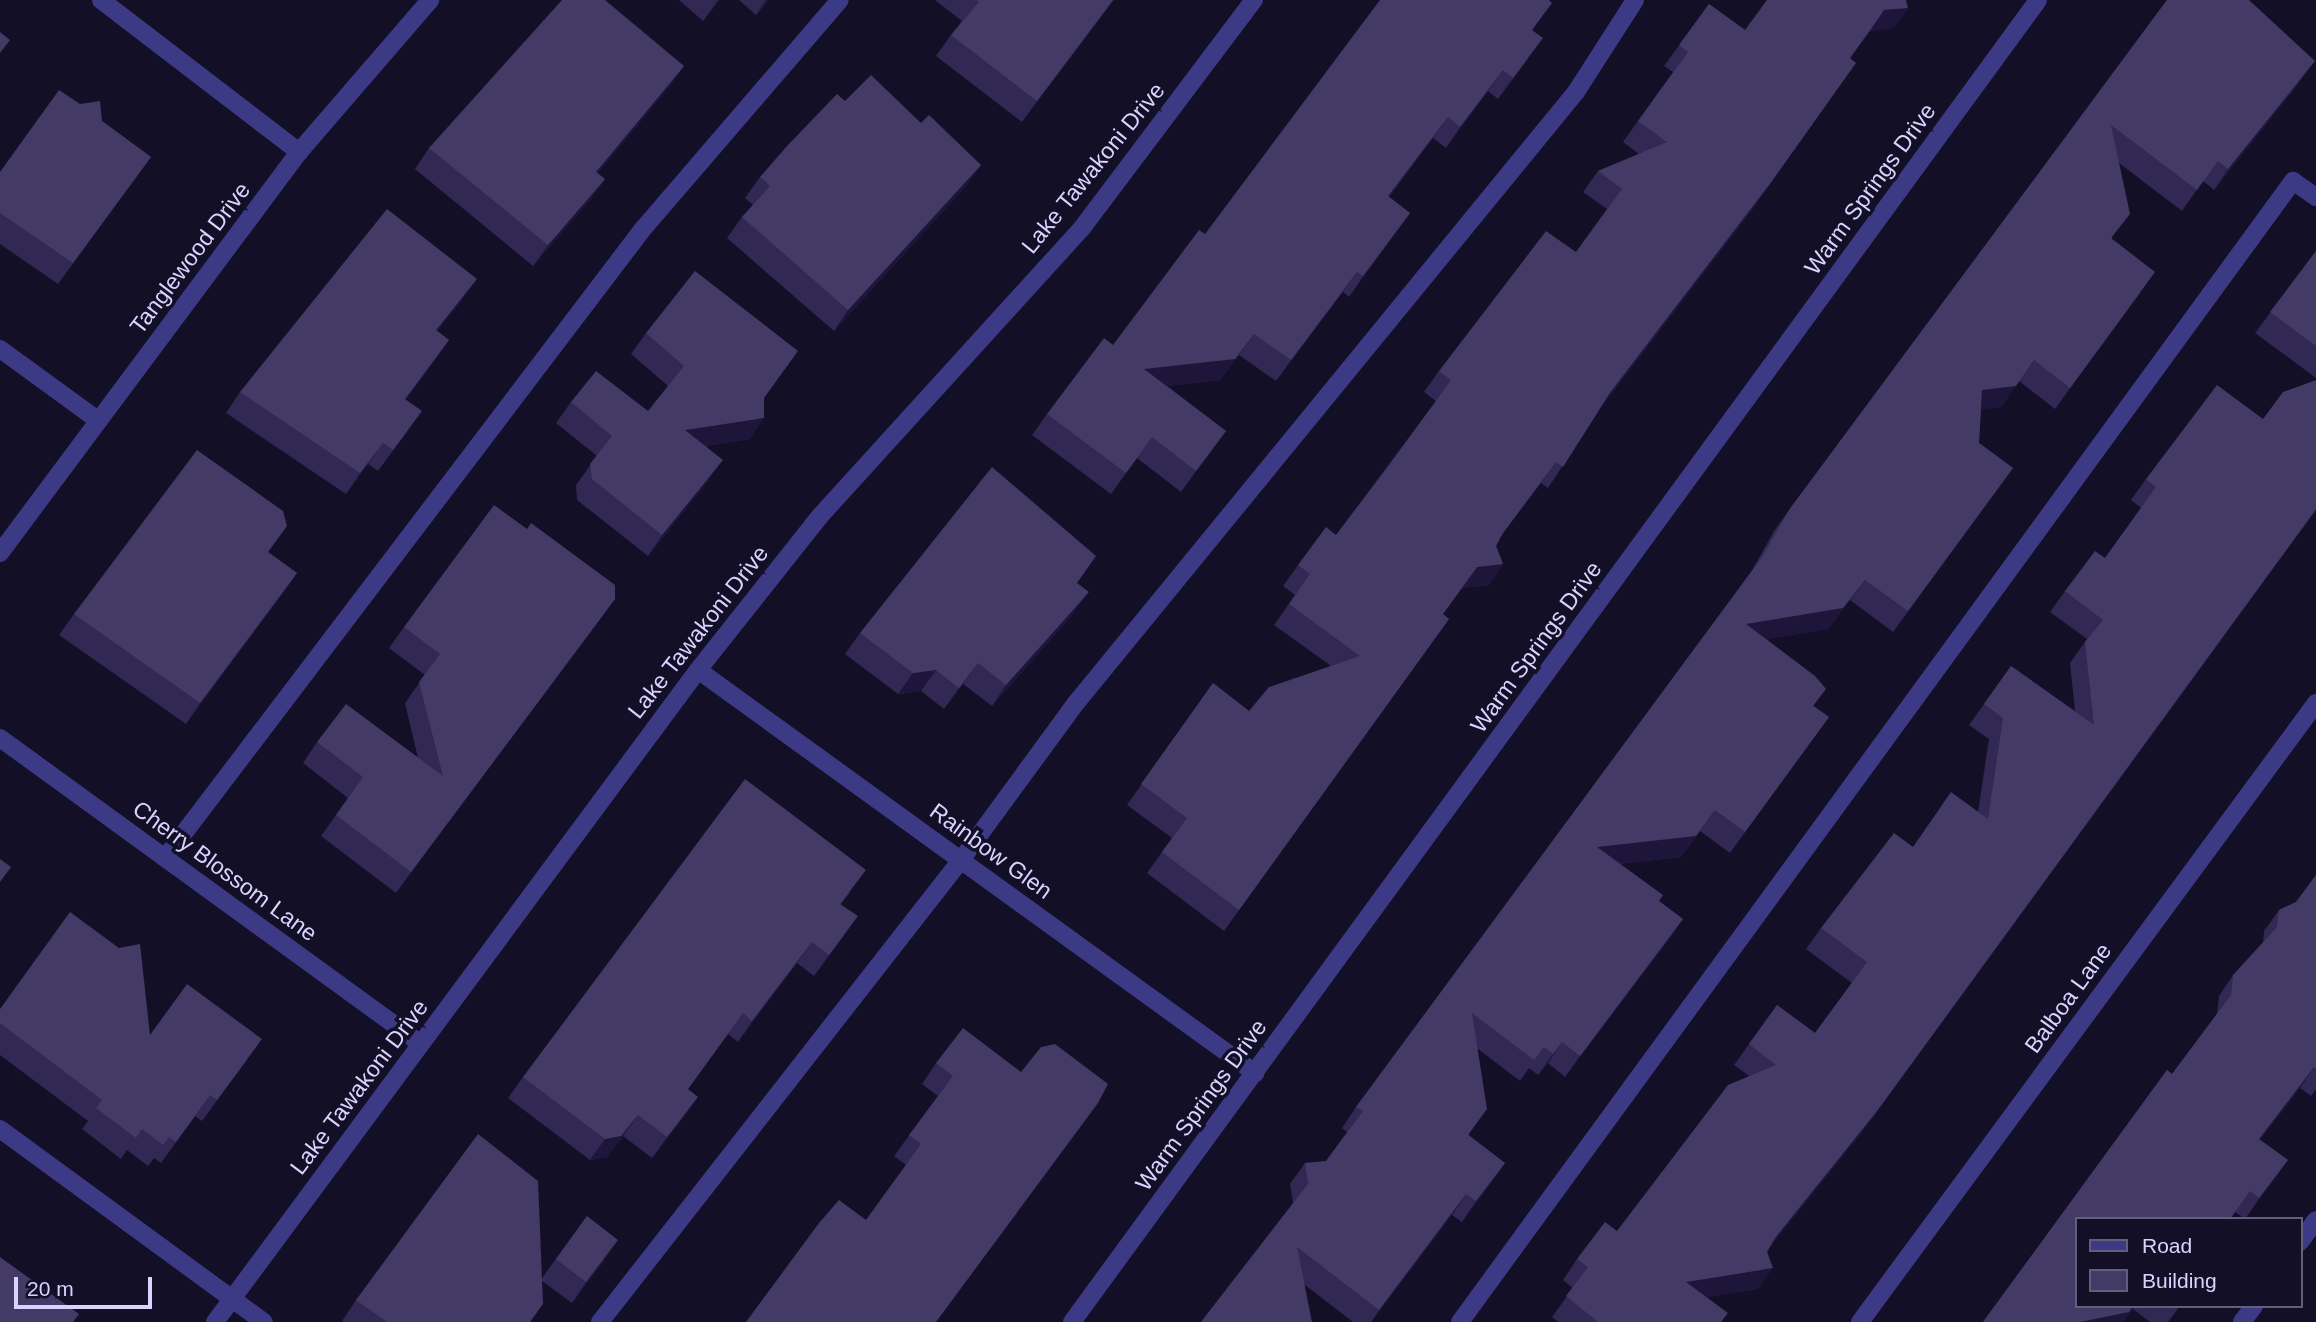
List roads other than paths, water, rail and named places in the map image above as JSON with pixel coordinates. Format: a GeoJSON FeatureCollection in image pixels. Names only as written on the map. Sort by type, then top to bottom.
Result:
{"type":"FeatureCollection","features":[{"type":"Feature","properties":{"kind":"street"},"geometry":{"type":"LineString","coordinates":[[102,0],[299,152]]}},
{"type":"Feature","properties":{"kind":"street","name":"Tanglewood Drive"},"geometry":{"type":"LineString","coordinates":[[0,553],[299,152],[430,0]]}},
{"type":"Feature","properties":{"kind":"street"},"geometry":{"type":"LineString","coordinates":[[165,858],[642,230],[840,0]]}},
{"type":"Feature","properties":{"kind":"street","name":"Lake Tawakoni Drive"},"geometry":{"type":"LineString","coordinates":[[215,1322],[698,670],[820,516],[1082,228],[1254,0]]}},
{"type":"Feature","properties":{"kind":"street"},"geometry":{"type":"LineString","coordinates":[[600,1322],[961,860],[1076,703],[1576,92],[1635,0]]}},
{"type":"Feature","properties":{"kind":"street","name":"Warm Springs Drive"},"geometry":{"type":"LineString","coordinates":[[1072,1322],[2038,0]]}},
{"type":"Feature","properties":{"kind":"street"},"geometry":{"type":"LineString","coordinates":[[1460,1322],[2293,181],[2316,197]]}},
{"type":"Feature","properties":{"kind":"street"},"geometry":{"type":"LineString","coordinates":[[0,349],[99,421]]}},
{"type":"Feature","properties":{"kind":"street","name":"Rainbow Glen"},"geometry":{"type":"LineString","coordinates":[[698,670],[1255,1073]]}},
{"type":"Feature","properties":{"kind":"street","name":"Balboa Lane"},"geometry":{"type":"LineString","coordinates":[[1860,1322],[2316,703]]}},
{"type":"Feature","properties":{"kind":"street","name":"Cherry Blossom Lane"},"geometry":{"type":"LineString","coordinates":[[0,738],[421,1044]]}},
{"type":"Feature","properties":{"kind":"street"},"geometry":{"type":"LineString","coordinates":[[0,1129],[264,1322]]}},
{"type":"Feature","properties":{"kind":"street"},"geometry":{"type":"LineString","coordinates":[[2302,1239],[2316,1220]]}}]}
